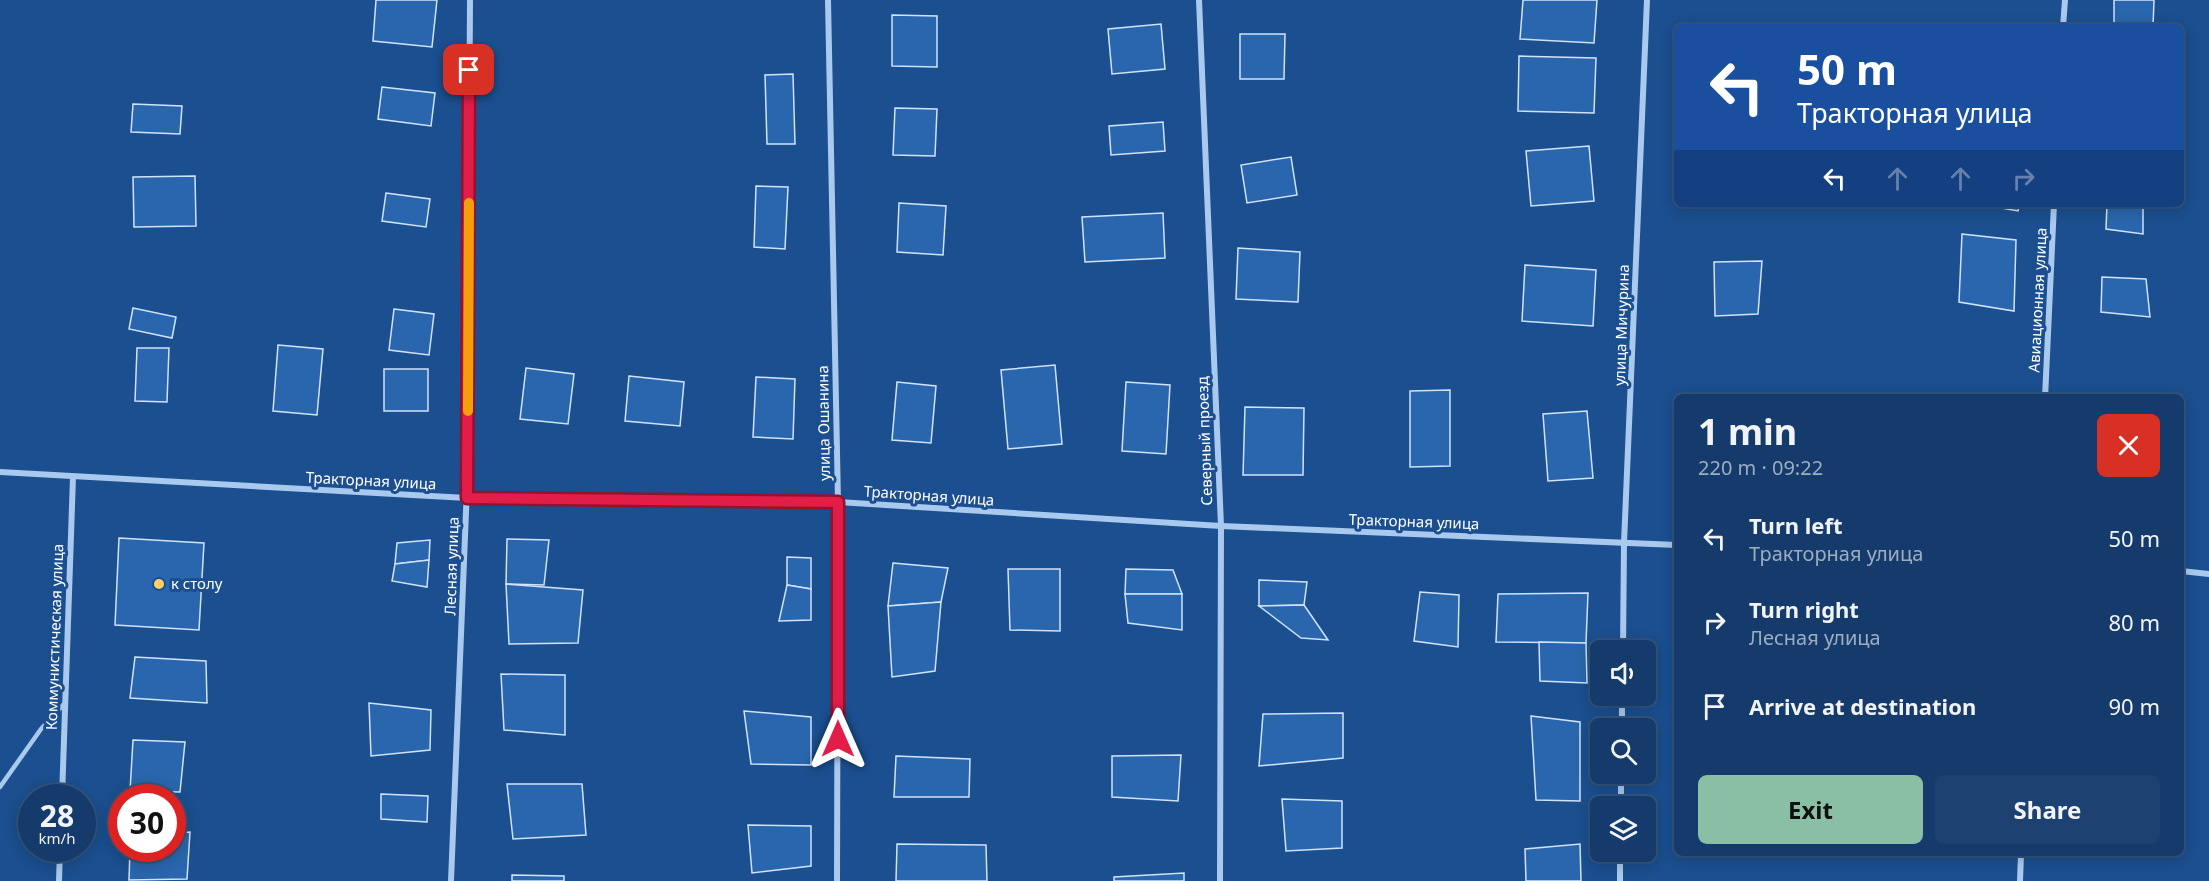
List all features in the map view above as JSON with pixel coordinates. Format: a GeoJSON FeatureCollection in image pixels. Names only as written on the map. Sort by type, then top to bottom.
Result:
{"type":"FeatureCollection","features":[{"type":"Feature","properties":{"kind":"street","name":"Лесная улица"},"geometry":{"type":"LineString","coordinates":[[451,881],[467,498],[470,0]]}},
{"type":"Feature","properties":{"kind":"street","name":"улица Ошанина"},"geometry":{"type":"LineString","coordinates":[[828,0],[838,502],[837,881]]}},
{"type":"Feature","properties":{"kind":"street","name":"Северный проезд"},"geometry":{"type":"LineString","coordinates":[[1199,0],[1221,526],[1220,881]]}},
{"type":"Feature","properties":{"kind":"street","name":"улица Мичурина"},"geometry":{"type":"LineString","coordinates":[[1623,640],[1624,543],[1647,0]]}},
{"type":"Feature","properties":{"kind":"street"},"geometry":{"type":"LineString","coordinates":[[2063,24],[2065,0]]}},
{"type":"Feature","properties":{"kind":"street","name":"Авиационная улица"},"geometry":{"type":"LineString","coordinates":[[2045,394],[2054,207]]}},
{"type":"Feature","properties":{"kind":"street","name":"Тракторная улица"},"geometry":{"type":"LineString","coordinates":[[0,472],[467,498],[838,502],[1221,526],[1674,545]]}},
{"type":"Feature","properties":{"kind":"street","name":"Коммунистическая улица"},"geometry":{"type":"LineString","coordinates":[[62,784],[73,477]]}},
{"type":"Feature","properties":{"kind":"street"},"geometry":{"type":"LineString","coordinates":[[2184,571],[2209,574]]}},
{"type":"Feature","properties":{"kind":"street"},"geometry":{"type":"LineString","coordinates":[[2020,881],[2021,856]]}},
{"type":"Feature","properties":{"kind":"street"},"geometry":{"type":"LineString","coordinates":[[59,881],[60,862]]}},
{"type":"Feature","properties":{"kind":"street"},"geometry":{"type":"LineString","coordinates":[[1620,862],[1620,881]]}},
{"type":"Feature","properties":{"kind":"lane"},"geometry":{"type":"LineString","coordinates":[[0,787],[41,729],[65,703]]}},
{"type":"Feature","properties":{"kind":"building"},"geometry":{"type":"Polygon","coordinates":[[[376,0],[437,0],[432,47],[373,41],[376,0]]]}},
{"type":"Feature","properties":{"kind":"building"},"geometry":{"type":"Polygon","coordinates":[[[1523,0],[1597,0],[1594,43],[1520,39],[1523,0]]]}},
{"type":"Feature","properties":{"kind":"building"},"geometry":{"type":"Polygon","coordinates":[[[2114,0],[2154,0],[2153,24],[2114,24],[2114,0]]]}},
{"type":"Feature","properties":{"kind":"building"},"geometry":{"type":"Polygon","coordinates":[[[892,15],[937,16],[937,67],[892,66],[892,15]]]}},
{"type":"Feature","properties":{"kind":"building"},"geometry":{"type":"Polygon","coordinates":[[[1161,24],[1165,69],[1112,74],[1108,29],[1161,24]]]}},
{"type":"Feature","properties":{"kind":"building"},"geometry":{"type":"Polygon","coordinates":[[[1240,34],[1285,34],[1284,79],[1240,79],[1240,34]]]}},
{"type":"Feature","properties":{"kind":"building"},"geometry":{"type":"Polygon","coordinates":[[[1519,56],[1596,58],[1594,113],[1518,111],[1519,56]]]}},
{"type":"Feature","properties":{"kind":"building"},"geometry":{"type":"Polygon","coordinates":[[[793,74],[795,144],[767,144],[765,75],[793,74]]]}},
{"type":"Feature","properties":{"kind":"building"},"geometry":{"type":"Polygon","coordinates":[[[382,87],[435,93],[431,126],[378,119],[382,87]]]}},
{"type":"Feature","properties":{"kind":"building"},"geometry":{"type":"Polygon","coordinates":[[[133,104],[182,106],[180,134],[131,132],[133,104]]]}},
{"type":"Feature","properties":{"kind":"building"},"geometry":{"type":"Polygon","coordinates":[[[895,108],[937,109],[935,156],[893,155],[895,108]]]}},
{"type":"Feature","properties":{"kind":"building"},"geometry":{"type":"Polygon","coordinates":[[[1163,122],[1165,151],[1111,155],[1109,126],[1163,122]]]}},
{"type":"Feature","properties":{"kind":"building"},"geometry":{"type":"Polygon","coordinates":[[[1589,146],[1594,201],[1531,206],[1526,151],[1589,146]]]}},
{"type":"Feature","properties":{"kind":"building"},"geometry":{"type":"Polygon","coordinates":[[[1291,157],[1297,195],[1247,203],[1241,165],[1291,157]]]}},
{"type":"Feature","properties":{"kind":"building"},"geometry":{"type":"Polygon","coordinates":[[[195,176],[196,226],[134,227],[133,177],[195,176]]]}},
{"type":"Feature","properties":{"kind":"building"},"geometry":{"type":"Polygon","coordinates":[[[756,186],[788,187],[785,249],[754,247],[756,186]]]}},
{"type":"Feature","properties":{"kind":"building"},"geometry":{"type":"Polygon","coordinates":[[[386,193],[430,199],[426,227],[382,221],[386,193]]]}},
{"type":"Feature","properties":{"kind":"building"},"geometry":{"type":"Polygon","coordinates":[[[899,203],[946,206],[943,255],[897,252],[899,203]]]}},
{"type":"Feature","properties":{"kind":"building"},"geometry":{"type":"Polygon","coordinates":[[[1995,207],[2019,207],[2018,211],[1995,207]]]}},
{"type":"Feature","properties":{"kind":"building"},"geometry":{"type":"Polygon","coordinates":[[[2107,207],[2143,207],[2143,234],[2106,229],[2107,207]]]}},
{"type":"Feature","properties":{"kind":"building"},"geometry":{"type":"Polygon","coordinates":[[[1163,213],[1165,258],[1085,262],[1082,217],[1163,213]]]}},
{"type":"Feature","properties":{"kind":"building"},"geometry":{"type":"Polygon","coordinates":[[[1962,234],[2016,240],[2014,311],[1959,302],[1962,234]]]}},
{"type":"Feature","properties":{"kind":"building"},"geometry":{"type":"Polygon","coordinates":[[[1238,248],[1300,252],[1298,302],[1236,299],[1238,248]]]}},
{"type":"Feature","properties":{"kind":"building"},"geometry":{"type":"Polygon","coordinates":[[[1762,261],[1758,314],[1715,316],[1714,262],[1762,261]]]}},
{"type":"Feature","properties":{"kind":"building"},"geometry":{"type":"Polygon","coordinates":[[[1525,265],[1596,270],[1593,326],[1522,321],[1525,265]]]}},
{"type":"Feature","properties":{"kind":"building"},"geometry":{"type":"Polygon","coordinates":[[[2102,277],[2146,279],[2150,317],[2101,312],[2102,277]]]}},
{"type":"Feature","properties":{"kind":"building"},"geometry":{"type":"Polygon","coordinates":[[[133,308],[176,317],[172,338],[129,329],[133,308]]]}},
{"type":"Feature","properties":{"kind":"building"},"geometry":{"type":"Polygon","coordinates":[[[394,309],[434,314],[429,355],[389,350],[394,309]]]}},
{"type":"Feature","properties":{"kind":"building"},"geometry":{"type":"Polygon","coordinates":[[[278,345],[323,349],[317,415],[273,411],[278,345]]]}},
{"type":"Feature","properties":{"kind":"building"},"geometry":{"type":"Polygon","coordinates":[[[137,348],[169,348],[167,402],[135,401],[137,348]]]}},
{"type":"Feature","properties":{"kind":"building"},"geometry":{"type":"Polygon","coordinates":[[[1055,365],[1062,444],[1008,449],[1001,370],[1055,365]]]}},
{"type":"Feature","properties":{"kind":"building"},"geometry":{"type":"Polygon","coordinates":[[[526,368],[574,374],[568,424],[520,419],[526,368]]]}},
{"type":"Feature","properties":{"kind":"building"},"geometry":{"type":"Polygon","coordinates":[[[384,369],[428,369],[428,411],[384,411],[384,369]]]}},
{"type":"Feature","properties":{"kind":"building"},"geometry":{"type":"Polygon","coordinates":[[[629,376],[684,382],[680,426],[625,421],[629,376]]]}},
{"type":"Feature","properties":{"kind":"building"},"geometry":{"type":"Polygon","coordinates":[[[756,377],[795,379],[793,439],[753,437],[756,377]]]}},
{"type":"Feature","properties":{"kind":"building"},"geometry":{"type":"Polygon","coordinates":[[[897,382],[936,386],[931,443],[892,440],[897,382]]]}},
{"type":"Feature","properties":{"kind":"building"},"geometry":{"type":"Polygon","coordinates":[[[1126,382],[1170,385],[1166,454],[1122,451],[1126,382]]]}},
{"type":"Feature","properties":{"kind":"building"},"geometry":{"type":"Polygon","coordinates":[[[1450,390],[1450,466],[1410,467],[1410,391],[1450,390]]]}},
{"type":"Feature","properties":{"kind":"building"},"geometry":{"type":"Polygon","coordinates":[[[1245,407],[1304,408],[1303,475],[1243,475],[1245,407]]]}},
{"type":"Feature","properties":{"kind":"building"},"geometry":{"type":"Polygon","coordinates":[[[1587,411],[1593,478],[1548,481],[1543,414],[1587,411]]]}},
{"type":"Feature","properties":{"kind":"building","name":"к столу"},"geometry":{"type":"Polygon","coordinates":[[[119,538],[204,543],[199,630],[115,625],[119,538]]]}},
{"type":"Feature","properties":{"kind":"building"},"geometry":{"type":"Polygon","coordinates":[[[507,539],[549,540],[544,585],[506,584],[507,539]]]}},
{"type":"Feature","properties":{"kind":"building"},"geometry":{"type":"Polygon","coordinates":[[[430,540],[429,560],[395,564],[397,543],[430,540]]]}},
{"type":"Feature","properties":{"kind":"building"},"geometry":{"type":"Polygon","coordinates":[[[787,557],[811,558],[811,589],[787,585],[787,557]]]}},
{"type":"Feature","properties":{"kind":"building"},"geometry":{"type":"Polygon","coordinates":[[[429,560],[427,587],[392,581],[395,564],[429,560]]]}},
{"type":"Feature","properties":{"kind":"building"},"geometry":{"type":"Polygon","coordinates":[[[893,563],[948,568],[941,602],[888,606],[893,563]]]}},
{"type":"Feature","properties":{"kind":"building"},"geometry":{"type":"Polygon","coordinates":[[[1008,569],[1060,569],[1060,631],[1010,630],[1008,569]]]}},
{"type":"Feature","properties":{"kind":"building"},"geometry":{"type":"Polygon","coordinates":[[[1126,569],[1173,570],[1182,594],[1125,594],[1126,569]]]}},
{"type":"Feature","properties":{"kind":"building"},"geometry":{"type":"Polygon","coordinates":[[[1259,580],[1307,582],[1304,605],[1259,606],[1259,580]]]}},
{"type":"Feature","properties":{"kind":"building"},"geometry":{"type":"Polygon","coordinates":[[[506,584],[583,590],[578,643],[509,644],[506,584]]]}},
{"type":"Feature","properties":{"kind":"building"},"geometry":{"type":"Polygon","coordinates":[[[787,585],[811,589],[811,620],[779,621],[787,585]]]}},
{"type":"Feature","properties":{"kind":"building"},"geometry":{"type":"Polygon","coordinates":[[[1420,592],[1459,595],[1458,647],[1414,641],[1420,592]]]}},
{"type":"Feature","properties":{"kind":"building"},"geometry":{"type":"Polygon","coordinates":[[[1588,593],[1586,643],[1496,642],[1498,594],[1588,593]]]}},
{"type":"Feature","properties":{"kind":"building"},"geometry":{"type":"Polygon","coordinates":[[[1125,594],[1182,594],[1182,630],[1128,623],[1125,594]]]}},
{"type":"Feature","properties":{"kind":"building"},"geometry":{"type":"Polygon","coordinates":[[[941,602],[935,671],[892,677],[888,606],[941,602]]]}},
{"type":"Feature","properties":{"kind":"building"},"geometry":{"type":"Polygon","coordinates":[[[1304,605],[1328,640],[1301,638],[1259,606],[1304,605]]]}},
{"type":"Feature","properties":{"kind":"building"},"geometry":{"type":"Polygon","coordinates":[[[1539,642],[1586,643],[1587,683],[1540,681],[1539,642]]]}},
{"type":"Feature","properties":{"kind":"building"},"geometry":{"type":"Polygon","coordinates":[[[135,657],[206,661],[207,703],[130,698],[135,657]]]}},
{"type":"Feature","properties":{"kind":"building"},"geometry":{"type":"Polygon","coordinates":[[[501,674],[565,675],[565,735],[504,730],[501,674]]]}},
{"type":"Feature","properties":{"kind":"building"},"geometry":{"type":"Polygon","coordinates":[[[369,703],[431,710],[430,750],[371,756],[369,703]]]}},
{"type":"Feature","properties":{"kind":"building"},"geometry":{"type":"Polygon","coordinates":[[[744,711],[811,717],[811,765],[751,764],[744,711]]]}},
{"type":"Feature","properties":{"kind":"building"},"geometry":{"type":"Polygon","coordinates":[[[1343,713],[1343,758],[1259,766],[1263,714],[1343,713]]]}},
{"type":"Feature","properties":{"kind":"building"},"geometry":{"type":"Polygon","coordinates":[[[1531,716],[1580,722],[1580,801],[1536,800],[1531,716]]]}},
{"type":"Feature","properties":{"kind":"building"},"geometry":{"type":"Polygon","coordinates":[[[133,740],[185,742],[181,784],[130,784],[133,740]]]}},
{"type":"Feature","properties":{"kind":"building"},"geometry":{"type":"Polygon","coordinates":[[[1181,755],[1178,801],[1112,797],[1112,756],[1181,755]]]}},
{"type":"Feature","properties":{"kind":"building"},"geometry":{"type":"Polygon","coordinates":[[[896,756],[970,759],[969,797],[894,797],[896,756]]]}},
{"type":"Feature","properties":{"kind":"building"},"geometry":{"type":"Polygon","coordinates":[[[507,784],[582,784],[586,835],[513,839],[507,784]]]}},
{"type":"Feature","properties":{"kind":"building"},"geometry":{"type":"Polygon","coordinates":[[[381,794],[428,796],[427,822],[381,819],[381,794]]]}},
{"type":"Feature","properties":{"kind":"building"},"geometry":{"type":"Polygon","coordinates":[[[1282,799],[1342,801],[1342,848],[1286,851],[1282,799]]]}},
{"type":"Feature","properties":{"kind":"building"},"geometry":{"type":"Polygon","coordinates":[[[748,825],[811,826],[811,866],[752,873],[748,825]]]}},
{"type":"Feature","properties":{"kind":"building"},"geometry":{"type":"Polygon","coordinates":[[[186,832],[190,832],[187,879],[129,880],[130,862],[186,862],[186,832]]]}},
{"type":"Feature","properties":{"kind":"building"},"geometry":{"type":"Polygon","coordinates":[[[897,844],[986,845],[987,881],[896,881],[897,844]]]}},
{"type":"Feature","properties":{"kind":"building"},"geometry":{"type":"Polygon","coordinates":[[[1580,844],[1581,881],[1526,881],[1525,849],[1580,844]]]}},
{"type":"Feature","properties":{"kind":"building"},"geometry":{"type":"Polygon","coordinates":[[[1184,873],[1184,881],[1114,881],[1114,877],[1184,873]]]}},
{"type":"Feature","properties":{"kind":"building"},"geometry":{"type":"Polygon","coordinates":[[[512,875],[564,876],[564,881],[512,881],[512,875]]]}},
{"type":"Feature","properties":{"kind":"slow traffic"},"geometry":{"type":"LineString","coordinates":[[468,411],[469,203]]}},
{"type":"Feature","properties":{"kind":"place","name":"к столу"},"geometry":{"type":"Point","coordinates":[159,584]}},
{"type":"Feature","properties":{"kind":"route"},"geometry":{"type":"LineString","coordinates":[[469,70],[467,498],[838,502],[838,739]]}}]}
